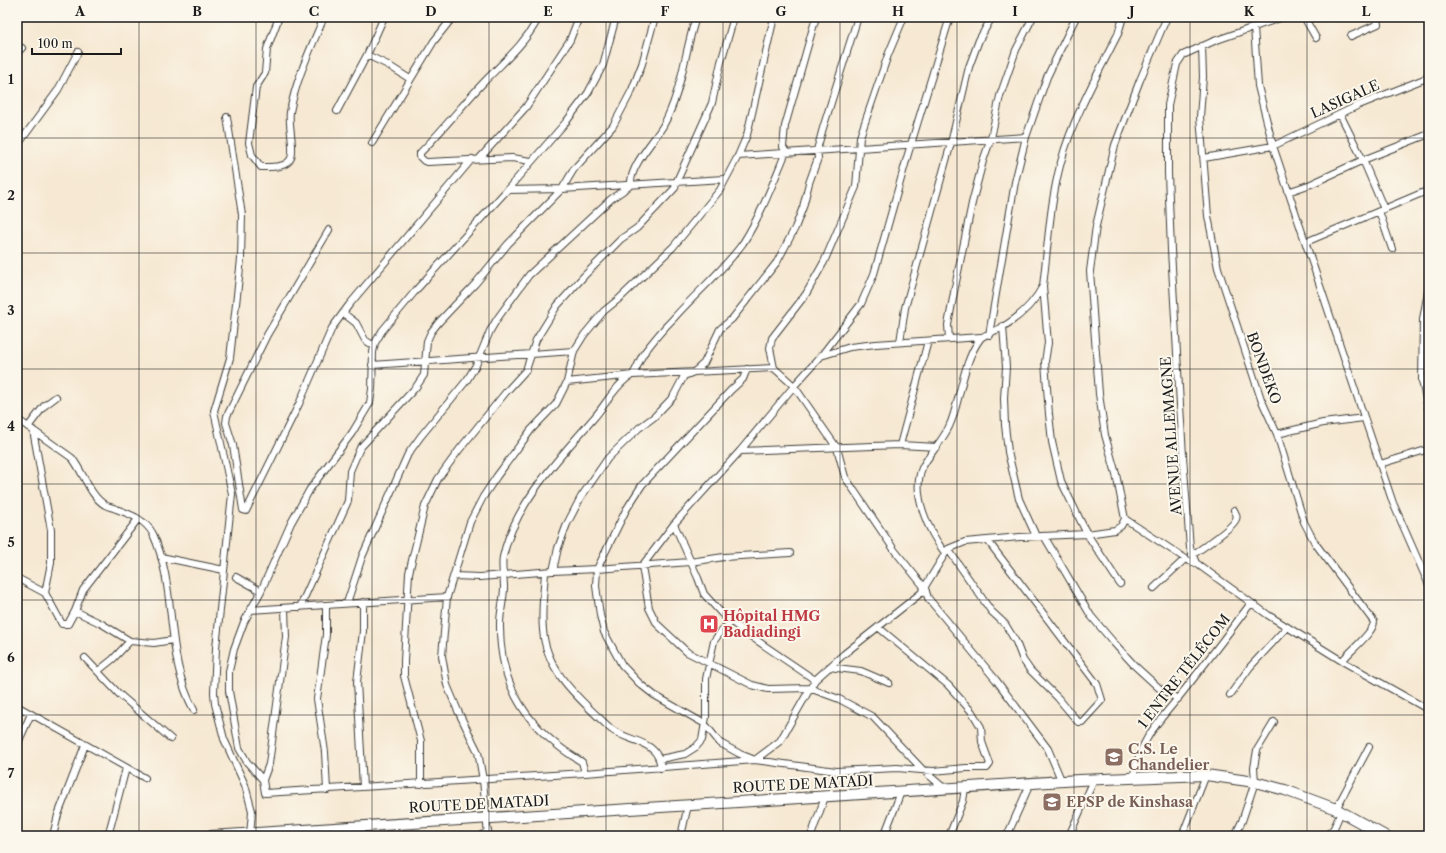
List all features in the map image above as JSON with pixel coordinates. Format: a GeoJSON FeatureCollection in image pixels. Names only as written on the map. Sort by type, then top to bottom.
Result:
{"type":"FeatureCollection","features":[{"type":"Feature","properties":{"kind":"highway","name":"ROUTE DE MATADI"},"geometry":{"type":"LineString","coordinates":[[211,836],[945,789],[1206,775],[1255,782],[1286,790],[1339,811],[1382,835]]}},
{"type":"Feature","properties":{"kind":"street"},"geometry":{"type":"LineString","coordinates":[[278,17],[267,50],[265,73],[256,87],[249,143],[252,155],[261,167],[273,168],[288,163],[292,157],[290,113],[301,73],[324,17]]}},
{"type":"Feature","properties":{"kind":"street"},"geometry":{"type":"LineString","coordinates":[[337,111],[367,55],[384,17]]}},
{"type":"Feature","properties":{"kind":"street"},"geometry":{"type":"LineString","coordinates":[[372,143],[434,41],[453,17]]}},
{"type":"Feature","properties":{"kind":"street"},"geometry":{"type":"LineString","coordinates":[[532,17],[541,18]]}},
{"type":"Feature","properties":{"kind":"street"},"geometry":{"type":"LineString","coordinates":[[479,159],[526,107],[570,40],[580,17]]}},
{"type":"Feature","properties":{"kind":"street"},"geometry":{"type":"LineString","coordinates":[[263,780],[247,762],[239,748],[230,691],[229,671],[234,649],[244,622],[261,591],[291,523],[310,489],[352,433],[370,403],[374,346],[382,331],[566,122],[588,93],[603,65],[616,17]]}},
{"type":"Feature","properties":{"kind":"street"},"geometry":{"type":"LineString","coordinates":[[300,607],[348,501],[350,471],[360,448],[416,387],[424,375],[427,361],[428,341],[431,332],[475,284],[508,244],[562,189],[574,169],[613,126],[621,113],[642,64],[655,17]]}},
{"type":"Feature","properties":{"kind":"street"},"geometry":{"type":"LineString","coordinates":[[631,185],[630,179],[632,174],[662,127],[675,103],[696,17]]}},
{"type":"Feature","properties":{"kind":"street"},"geometry":{"type":"LineString","coordinates":[[421,784],[421,741],[404,676],[406,600],[409,573],[417,533],[425,506],[438,479],[493,408],[526,370],[536,340],[557,306],[621,239],[637,228],[675,188],[676,182],[712,103],[721,62],[734,17]]}},
{"type":"Feature","properties":{"kind":"street"},"geometry":{"type":"LineString","coordinates":[[481,836],[488,834],[483,780],[478,752],[447,685],[442,656],[447,597],[470,522],[483,497],[531,430],[556,404],[567,382],[574,351],[584,335],[604,311],[620,298],[673,247],[720,190],[724,179],[738,156],[747,135],[774,17]]}},
{"type":"Feature","properties":{"kind":"street"},"geometry":{"type":"LineString","coordinates":[[786,152],[783,147],[785,126],[816,17]]}},
{"type":"Feature","properties":{"kind":"street"},"geometry":{"type":"LineString","coordinates":[[553,571],[558,548],[567,524],[581,497],[608,458],[639,428],[654,417],[673,397],[684,376],[694,372],[709,356],[720,329],[732,319],[777,262],[795,228],[803,206],[818,158],[817,150],[836,82],[858,17]]}},
{"type":"Feature","properties":{"kind":"street"},"geometry":{"type":"LineString","coordinates":[[904,17],[885,63],[860,137],[856,187],[824,262],[806,294],[772,338],[770,348],[774,368],[794,386],[837,448],[845,477],[895,551],[925,588],[928,598],[996,680],[1048,749],[1062,782]]}},
{"type":"Feature","properties":{"kind":"street"},"geometry":{"type":"LineString","coordinates":[[945,789],[923,770],[873,717],[839,699],[809,688],[768,689],[752,685],[711,663],[686,652],[658,624],[649,608],[642,566],[674,524],[740,452],[794,386],[821,356],[861,304],[871,280],[950,17]]}},
{"type":"Feature","properties":{"kind":"street"},"geometry":{"type":"LineString","coordinates":[[900,342],[905,308],[951,143],[969,67],[979,40],[992,17]]}},
{"type":"Feature","properties":{"kind":"street"},"geometry":{"type":"LineString","coordinates":[[949,339],[948,325],[950,312],[972,203],[983,161],[992,138],[1000,96],[1016,50],[1033,17]]}},
{"type":"Feature","properties":{"kind":"street"},"geometry":{"type":"LineString","coordinates":[[989,335],[1015,182],[1026,137],[1048,77],[1076,17]]}},
{"type":"Feature","properties":{"kind":"street"},"geometry":{"type":"LineString","coordinates":[[1120,584],[1087,534],[1061,482],[1052,442],[1045,362],[1048,343],[1043,286],[1050,216],[1061,162],[1070,133],[1118,34],[1123,17]]}},
{"type":"Feature","properties":{"kind":"street"},"geometry":{"type":"LineString","coordinates":[[755,760],[780,741],[788,730],[809,688],[815,680],[925,588],[946,551],[965,542],[1036,536],[1087,534],[1115,530],[1124,523],[1125,518],[1116,474],[1105,435],[1099,394],[1090,271],[1096,226],[1115,145],[1140,80],[1167,17]]}},
{"type":"Feature","properties":{"kind":"street","name":"AVENUE ALLEMAGNE"},"geometry":{"type":"LineString","coordinates":[[1283,17],[1267,19],[1254,27],[1202,46],[1183,55],[1178,64],[1168,105],[1168,173],[1179,391],[1189,533],[1192,555],[1196,563],[1287,627],[1342,661],[1429,710]]}},
{"type":"Feature","properties":{"kind":"street"},"geometry":{"type":"LineString","coordinates":[[1304,17],[1316,38]]}},
{"type":"Feature","properties":{"kind":"street"},"geometry":{"type":"LineString","coordinates":[[1351,36],[1378,24],[1376,17]]}},
{"type":"Feature","properties":{"kind":"street"},"geometry":{"type":"LineString","coordinates":[[531,161],[512,158],[424,162],[420,157],[420,153],[442,132],[484,82],[527,37],[541,18]]}},
{"type":"Feature","properties":{"kind":"street"},"geometry":{"type":"LineString","coordinates":[[1254,27],[1258,86],[1273,146],[1392,503],[1429,585]]}},
{"type":"Feature","properties":{"kind":"street","name":"BONDEKO"},"geometry":{"type":"LineString","coordinates":[[1202,46],[1200,117],[1208,216],[1218,268],[1261,398],[1277,434],[1304,522],[1315,543],[1374,622],[1372,630],[1350,651],[1342,661]]}},
{"type":"Feature","properties":{"kind":"street"},"geometry":{"type":"LineString","coordinates":[[17,53],[22,48]]}},
{"type":"Feature","properties":{"kind":"street"},"geometry":{"type":"LineString","coordinates":[[17,146],[58,90],[78,52]]}},
{"type":"Feature","properties":{"kind":"street"},"geometry":{"type":"LineString","coordinates":[[367,55],[388,64],[410,79]]}},
{"type":"Feature","properties":{"kind":"street","name":"LASIGALE"},"geometry":{"type":"LineString","coordinates":[[1204,158],[1273,146],[1340,114],[1429,77]]}},
{"type":"Feature","properties":{"kind":"street"},"geometry":{"type":"LineString","coordinates":[[1340,114],[1363,160],[1382,210],[1392,249]]}},
{"type":"Feature","properties":{"kind":"street"},"geometry":{"type":"LineString","coordinates":[[227,117],[242,215],[241,259],[230,358],[214,411],[232,494],[216,648],[215,704],[224,739],[244,785],[252,811],[250,834]]}},
{"type":"Feature","properties":{"kind":"street"},"geometry":{"type":"LineString","coordinates":[[1288,192],[1311,184],[1363,160],[1429,134]]}},
{"type":"Feature","properties":{"kind":"street"},"geometry":{"type":"LineString","coordinates":[[738,156],[859,147],[951,143],[992,138],[1026,137]]}},
{"type":"Feature","properties":{"kind":"street"},"geometry":{"type":"LineString","coordinates":[[585,773],[582,762],[563,751],[544,735],[532,722],[516,698],[508,680],[502,657],[500,635],[500,615],[504,588],[503,557],[515,525],[539,482],[601,411],[624,381],[633,375],[645,352],[671,320],[719,273],[743,243],[760,211],[786,152]]}},
{"type":"Feature","properties":{"kind":"street"},"geometry":{"type":"LineString","coordinates":[[329,230],[267,335],[227,416],[226,423],[233,445],[243,510],[246,511],[259,488],[314,371],[332,328],[472,159]]}},
{"type":"Feature","properties":{"kind":"street"},"geometry":{"type":"LineString","coordinates":[[507,190],[562,189],[724,179]]}},
{"type":"Feature","properties":{"kind":"street"},"geometry":{"type":"LineString","coordinates":[[348,603],[362,557],[408,454],[467,380],[479,358],[490,331],[529,275],[611,198],[631,185]]}},
{"type":"Feature","properties":{"kind":"street"},"geometry":{"type":"LineString","coordinates":[[1306,242],[1429,190]]}},
{"type":"Feature","properties":{"kind":"street"},"geometry":{"type":"LineString","coordinates":[[821,356],[850,347],[981,337],[989,335],[1029,306],[1043,286]]}},
{"type":"Feature","properties":{"kind":"street"},"geometry":{"type":"LineString","coordinates":[[1429,286],[1423,319],[1422,381],[1429,412]]}},
{"type":"Feature","properties":{"kind":"street"},"geometry":{"type":"LineString","coordinates":[[343,313],[356,323],[365,340],[374,346]]}},
{"type":"Feature","properties":{"kind":"street"},"geometry":{"type":"LineString","coordinates":[[1003,326],[1006,367],[1004,398],[1005,425],[1008,452],[1019,499],[1036,536]]}},
{"type":"Feature","properties":{"kind":"street"},"geometry":{"type":"LineString","coordinates":[[981,337],[969,360],[951,424],[922,469],[920,499],[923,512],[937,543],[946,551],[991,611],[1005,624],[1016,642],[1023,660],[1030,670],[1058,698],[1078,722],[1082,722],[1102,700],[1097,684],[988,541]]}},
{"type":"Feature","properties":{"kind":"street"},"geometry":{"type":"LineString","coordinates":[[900,445],[928,341]]}},
{"type":"Feature","properties":{"kind":"street"},"geometry":{"type":"LineString","coordinates":[[372,365],[574,351]]}},
{"type":"Feature","properties":{"kind":"street"},"geometry":{"type":"LineString","coordinates":[[567,382],[633,375],[774,368]]}},
{"type":"Feature","properties":{"kind":"street"},"geometry":{"type":"LineString","coordinates":[[747,369],[743,379],[730,390],[642,485],[626,510],[597,569],[596,586],[604,632],[622,665],[640,684],[654,695],[705,724],[720,743],[755,760]]}},
{"type":"Feature","properties":{"kind":"street"},"geometry":{"type":"LineString","coordinates":[[45,592],[51,563],[51,530],[30,428],[44,406],[56,397]]}},
{"type":"Feature","properties":{"kind":"street"},"geometry":{"type":"LineString","coordinates":[[1277,434],[1323,423],[1364,418]]}},
{"type":"Feature","properties":{"kind":"street"},"geometry":{"type":"LineString","coordinates":[[17,420],[72,458],[79,467],[96,499],[106,506],[114,508],[145,523],[152,533],[161,557],[172,640],[184,690],[194,710]]}},
{"type":"Feature","properties":{"kind":"street"},"geometry":{"type":"LineString","coordinates":[[740,452],[900,445],[937,447]]}},
{"type":"Feature","properties":{"kind":"street"},"geometry":{"type":"LineString","coordinates":[[1380,464],[1429,449]]}},
{"type":"Feature","properties":{"kind":"street"},"geometry":{"type":"LineString","coordinates":[[1192,555],[1222,533],[1236,520],[1237,515],[1234,510]]}},
{"type":"Feature","properties":{"kind":"street"},"geometry":{"type":"LineString","coordinates":[[1125,518],[1186,559],[1196,563]]}},
{"type":"Feature","properties":{"kind":"street"},"geometry":{"type":"LineString","coordinates":[[17,578],[45,592],[62,624],[68,624],[75,612],[83,590],[138,519]]}},
{"type":"Feature","properties":{"kind":"street"},"geometry":{"type":"LineString","coordinates":[[674,524],[704,594],[732,622],[815,680]]}},
{"type":"Feature","properties":{"kind":"street"},"geometry":{"type":"LineString","coordinates":[[1044,536],[1092,616],[1114,643],[1135,666],[1159,688],[1178,699]]}},
{"type":"Feature","properties":{"kind":"street"},"geometry":{"type":"LineString","coordinates":[[454,576],[480,577],[503,574],[642,566],[690,562],[724,556],[751,557],[790,553]]}},
{"type":"Feature","properties":{"kind":"street"},"geometry":{"type":"LineString","coordinates":[[161,557],[224,570]]}},
{"type":"Feature","properties":{"kind":"street"},"geometry":{"type":"LineString","coordinates":[[1154,588],[1186,559]]}},
{"type":"Feature","properties":{"kind":"street"},"geometry":{"type":"LineString","coordinates":[[545,572],[542,615],[544,640],[550,656],[565,683],[611,729],[617,733],[649,746],[660,759],[661,768]]}},
{"type":"Feature","properties":{"kind":"street"},"geometry":{"type":"LineString","coordinates":[[236,577],[261,591]]}},
{"type":"Feature","properties":{"kind":"street"},"geometry":{"type":"LineString","coordinates":[[250,610],[447,597]]}},
{"type":"Feature","properties":{"kind":"street"},"geometry":{"type":"LineString","coordinates":[[363,602],[363,631],[357,682],[363,787]]}},
{"type":"Feature","properties":{"kind":"street","name":"1 ENTRE TÉLÉCOM"},"geometry":{"type":"LineString","coordinates":[[1133,778],[1137,759],[1146,739],[1166,711],[1178,699],[1251,603]]}},
{"type":"Feature","properties":{"kind":"street"},"geometry":{"type":"LineString","coordinates":[[326,605],[326,635],[317,699],[325,752],[327,790]]}},
{"type":"Feature","properties":{"kind":"street"},"geometry":{"type":"LineString","coordinates":[[285,608],[286,637],[269,764],[263,780],[265,793],[483,780],[755,760],[836,771],[897,768],[923,770],[987,768],[990,764],[982,742],[981,727],[972,712],[948,686],[878,627]]}},
{"type":"Feature","properties":{"kind":"street"},"geometry":{"type":"LineString","coordinates":[[75,612],[102,624],[130,641],[154,643],[172,640]]}},
{"type":"Feature","properties":{"kind":"street"},"geometry":{"type":"LineString","coordinates":[[660,759],[685,754],[696,747],[702,740],[705,724],[706,679],[711,663],[714,641],[722,630],[732,622]]}},
{"type":"Feature","properties":{"kind":"street"},"geometry":{"type":"LineString","coordinates":[[1230,695],[1250,667],[1287,627]]}},
{"type":"Feature","properties":{"kind":"street"},"geometry":{"type":"LineString","coordinates":[[98,671],[113,659],[130,641]]}},
{"type":"Feature","properties":{"kind":"street"},"geometry":{"type":"LineString","coordinates":[[85,658],[119,694],[171,739]]}},
{"type":"Feature","properties":{"kind":"street"},"geometry":{"type":"LineString","coordinates":[[829,667],[861,670],[889,683]]}},
{"type":"Feature","properties":{"kind":"street"},"geometry":{"type":"LineString","coordinates":[[17,706],[145,778]]}},
{"type":"Feature","properties":{"kind":"street"},"geometry":{"type":"LineString","coordinates":[[17,744],[31,714]]}},
{"type":"Feature","properties":{"kind":"street"},"geometry":{"type":"LineString","coordinates":[[1235,836],[1242,821],[1255,782],[1254,768],[1257,750],[1274,722]]}},
{"type":"Feature","properties":{"kind":"street"},"geometry":{"type":"LineString","coordinates":[[54,836],[58,815],[86,745]]}},
{"type":"Feature","properties":{"kind":"street"},"geometry":{"type":"LineString","coordinates":[[1326,836],[1334,828],[1339,811],[1369,746]]}},
{"type":"Feature","properties":{"kind":"street"},"geometry":{"type":"LineString","coordinates":[[108,836],[126,768]]}},
{"type":"Feature","properties":{"kind":"street"},"geometry":{"type":"LineString","coordinates":[[1182,836],[1206,775]]}},
{"type":"Feature","properties":{"kind":"street"},"geometry":{"type":"LineString","coordinates":[[1068,836],[1094,780]]}},
{"type":"Feature","properties":{"kind":"street"},"geometry":{"type":"LineString","coordinates":[[1007,836],[1030,784]]}},
{"type":"Feature","properties":{"kind":"street"},"geometry":{"type":"LineString","coordinates":[[949,836],[963,801],[965,788]]}},
{"type":"Feature","properties":{"kind":"street"},"geometry":{"type":"LineString","coordinates":[[884,836],[901,792]]}},
{"type":"Feature","properties":{"kind":"street"},"geometry":{"type":"LineString","coordinates":[[811,836],[825,797]]}},
{"type":"Feature","properties":{"kind":"street"},"geometry":{"type":"LineString","coordinates":[[682,836],[688,805]]}},
{"type":"Feature","properties":{"kind":"place","name":"Hôpital HMG Badiadingi"},"geometry":{"type":"Point","coordinates":[709,624]}},
{"type":"Feature","properties":{"kind":"place","name":"C.S. Le Chandelier"},"geometry":{"type":"Point","coordinates":[1114,757]}},
{"type":"Feature","properties":{"kind":"place","name":"EPSP de Kinshasa"},"geometry":{"type":"Point","coordinates":[1052,802]}}]}
